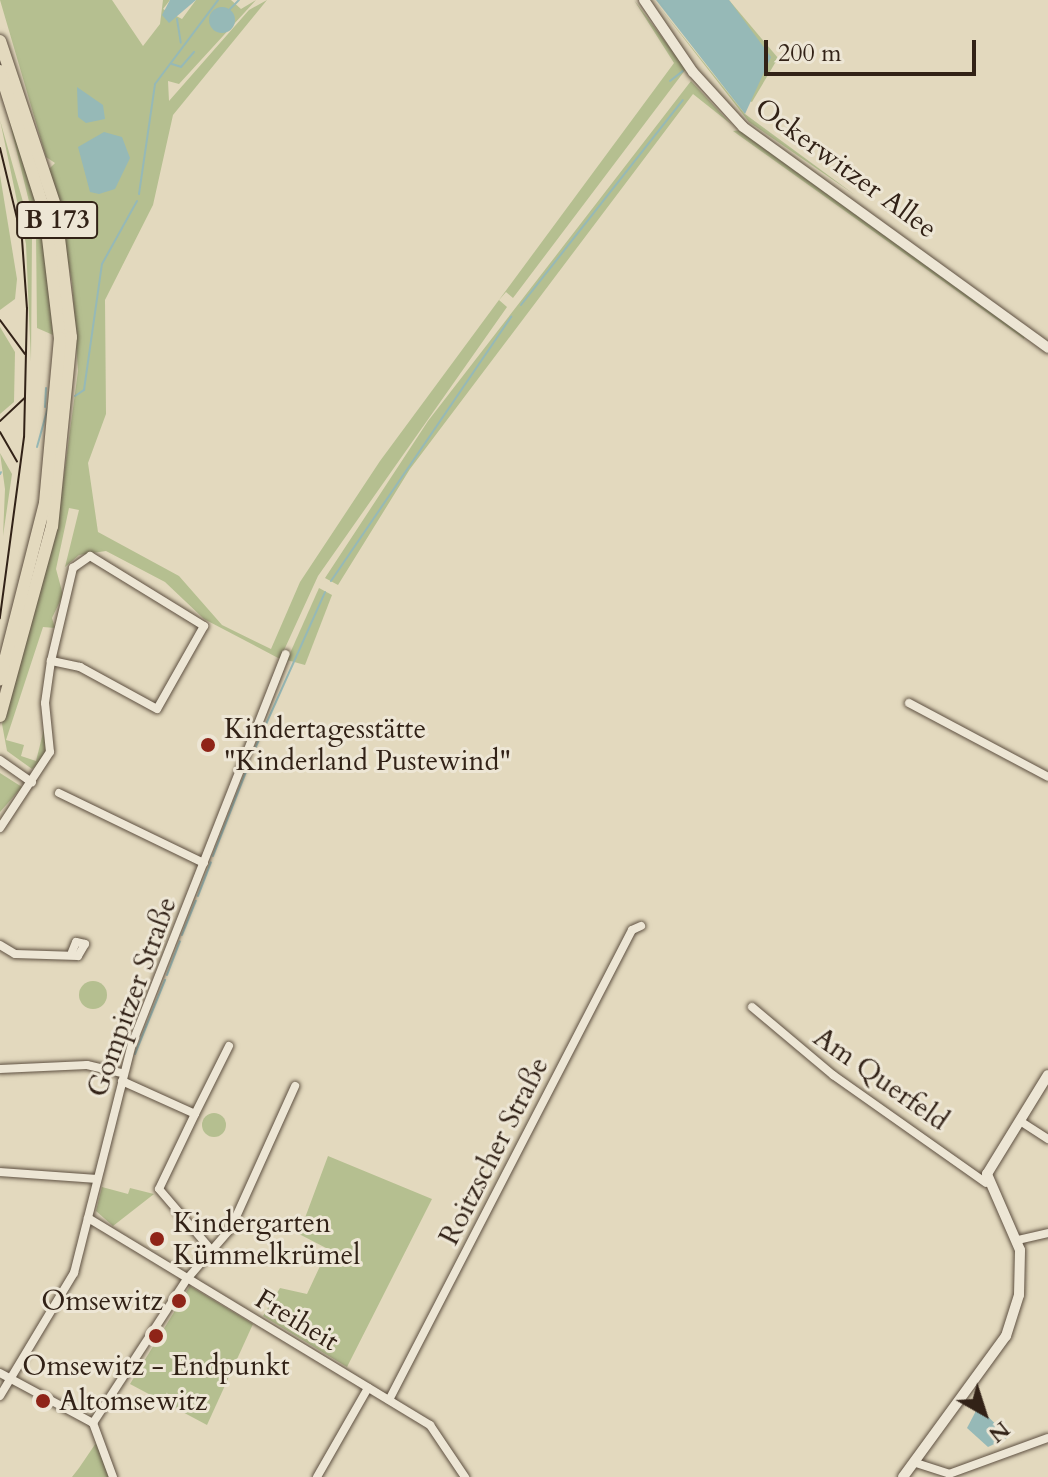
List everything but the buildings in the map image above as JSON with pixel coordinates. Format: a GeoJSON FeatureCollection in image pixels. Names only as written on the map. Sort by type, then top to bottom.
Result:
{"type":"FeatureCollection","features":[{"type":"Feature","properties":{"kind":"highway","name":"B 173"},"geometry":{"type":"LineString","coordinates":[[0,41],[55,205],[71,337],[52,526],[0,716]]}},
{"type":"Feature","properties":{"kind":"highway","name":"B 173"},"geometry":{"type":"LineString","coordinates":[[0,71],[45,213],[60,338],[45,503],[0,679]]}},
{"type":"Feature","properties":{"kind":"street","name":"Ockerwitzer Allee"},"geometry":{"type":"LineString","coordinates":[[644,0],[693,72],[743,127],[1048,348]]}},
{"type":"Feature","properties":{"kind":"street"},"geometry":{"type":"LineString","coordinates":[[0,828],[50,752],[45,703],[51,661],[73,568],[82,557],[102,559],[204,626],[157,709],[89,672],[51,661]]}},
{"type":"Feature","properties":{"kind":"street","name":"Gompitzer Straße"},"geometry":{"type":"LineString","coordinates":[[0,1396],[74,1273],[122,1077],[286,654]]}},
{"type":"Feature","properties":{"kind":"street"},"geometry":{"type":"LineString","coordinates":[[909,703],[1048,777]]}},
{"type":"Feature","properties":{"kind":"street"},"geometry":{"type":"LineString","coordinates":[[0,760],[32,782]]}},
{"type":"Feature","properties":{"kind":"street"},"geometry":{"type":"LineString","coordinates":[[59,793],[204,863]]}},
{"type":"Feature","properties":{"kind":"street","name":"Roitzscher Straße"},"geometry":{"type":"LineString","coordinates":[[389,1400],[632,930],[641,926]]}},
{"type":"Feature","properties":{"kind":"street"},"geometry":{"type":"LineString","coordinates":[[0,945],[15,954],[72,952]]}},
{"type":"Feature","properties":{"kind":"street","name":"Am Querfeld"},"geometry":{"type":"LineString","coordinates":[[752,1007],[986,1183]]}},
{"type":"Feature","properties":{"kind":"street"},"geometry":{"type":"LineString","coordinates":[[213,1252],[159,1189],[229,1046]]}},
{"type":"Feature","properties":{"kind":"street"},"geometry":{"type":"LineString","coordinates":[[0,1069],[87,1065],[122,1077],[195,1114]]}},
{"type":"Feature","properties":{"kind":"street"},"geometry":{"type":"LineString","coordinates":[[903,1477],[1006,1336],[1020,1282],[1018,1240],[986,1183],[1048,1075]]}},
{"type":"Feature","properties":{"kind":"street"},"geometry":{"type":"LineString","coordinates":[[93,1423],[187,1279],[213,1252],[295,1086]]}},
{"type":"Feature","properties":{"kind":"street"},"geometry":{"type":"LineString","coordinates":[[1020,1121],[1048,1139]]}},
{"type":"Feature","properties":{"kind":"street"},"geometry":{"type":"LineString","coordinates":[[0,1172],[97,1179]]}},
{"type":"Feature","properties":{"kind":"street","name":"Freiheit"},"geometry":{"type":"LineString","coordinates":[[88,1218],[434,1429],[465,1477]]}},
{"type":"Feature","properties":{"kind":"street"},"geometry":{"type":"LineString","coordinates":[[1018,1240],[1048,1233]]}},
{"type":"Feature","properties":{"kind":"street"},"geometry":{"type":"LineString","coordinates":[[0,1373],[93,1423],[113,1477]]}},
{"type":"Feature","properties":{"kind":"street"},"geometry":{"type":"LineString","coordinates":[[317,1477],[368,1388]]}},
{"type":"Feature","properties":{"kind":"street"},"geometry":{"type":"LineString","coordinates":[[916,1463],[949,1474],[1048,1438]]}},
{"type":"Feature","properties":{"kind":"green space"},"geometry":{"type":"Polygon","coordinates":[[[0,0],[112,0],[143,46],[160,24],[163,0],[170,0],[163,9],[182,19],[196,0],[231,0],[241,9],[256,0],[179,84],[168,81],[169,101],[249,10],[267,0],[173,115],[153,205],[105,300],[106,414],[88,463],[98,532],[179,576],[222,625],[271,649],[300,582],[380,461],[674,63],[634,0],[686,69],[513,298],[506,292],[499,300],[507,307],[318,576],[280,659],[204,619],[165,582],[106,551],[79,555],[65,567],[79,510],[69,508],[56,569],[63,595],[52,618],[55,628],[43,627],[6,740],[24,745],[21,756],[36,761],[45,725],[46,756],[32,769],[7,751],[2,724],[56,535],[78,371],[72,282],[49,169],[55,163],[46,157],[0,0]]]}},
{"type":"Feature","properties":{"kind":"green space"},"geometry":{"type":"Polygon","coordinates":[[[654,0],[745,114],[855,195],[749,122],[654,0]]]}},
{"type":"Feature","properties":{"kind":"green space"},"geometry":{"type":"Polygon","coordinates":[[[729,0],[778,58],[752,102],[745,99],[729,0]]]}},
{"type":"Feature","properties":{"kind":"green space"},"geometry":{"type":"Polygon","coordinates":[[[691,81],[732,125],[693,94],[410,469],[338,585],[325,578],[428,421],[691,81]]]}},
{"type":"Feature","properties":{"kind":"green space"},"geometry":{"type":"Polygon","coordinates":[[[0,83],[41,215],[53,335],[37,328],[36,230],[0,83]]]}},
{"type":"Feature","properties":{"kind":"green space"},"geometry":{"type":"Polygon","coordinates":[[[0,120],[32,234],[31,362],[26,244],[0,120]]]}},
{"type":"Feature","properties":{"kind":"green space"},"geometry":{"type":"Polygon","coordinates":[[[741,130],[1025,334],[1024,339],[733,131],[741,130]]]}},
{"type":"Feature","properties":{"kind":"green space"},"geometry":{"type":"Polygon","coordinates":[[[0,175],[17,279],[15,299],[0,310],[0,175]]]}},
{"type":"Feature","properties":{"kind":"green space"},"geometry":{"type":"Polygon","coordinates":[[[0,327],[15,352],[14,402],[0,414],[0,327]]]}},
{"type":"Feature","properties":{"kind":"green space"},"geometry":{"type":"Polygon","coordinates":[[[0,453],[12,474],[3,536],[5,489],[0,453]]]}},
{"type":"Feature","properties":{"kind":"green space"},"geometry":{"type":"Polygon","coordinates":[[[319,588],[332,595],[305,665],[287,660],[319,588]]]}},
{"type":"Feature","properties":{"kind":"green space"},"geometry":{"type":"Polygon","coordinates":[[[0,773],[22,787],[0,812],[0,773]]]}},
{"type":"Feature","properties":{"kind":"green space"},"geometry":{"type":"Polygon","coordinates":[[[93,981],[103,985],[107,995],[103,1005],[93,1009],[83,1005],[79,995],[83,985],[93,981]]]}},
{"type":"Feature","properties":{"kind":"green space"},"geometry":{"type":"Polygon","coordinates":[[[209,1113],[219,1113],[226,1120],[226,1130],[219,1137],[209,1137],[202,1130],[202,1120],[209,1113]]]}},
{"type":"Feature","properties":{"kind":"green space"},"geometry":{"type":"Polygon","coordinates":[[[328,1156],[432,1199],[347,1367],[263,1316],[280,1288],[307,1294],[328,1249],[299,1234],[328,1156]]]}},
{"type":"Feature","properties":{"kind":"green space"},"geometry":{"type":"Polygon","coordinates":[[[102,1187],[128,1194],[130,1188],[154,1194],[113,1226],[96,1211],[102,1187]]]}},
{"type":"Feature","properties":{"kind":"green space"},"geometry":{"type":"Polygon","coordinates":[[[190,1286],[253,1324],[207,1425],[130,1384],[190,1286]]]}},
{"type":"Feature","properties":{"kind":"green space"},"geometry":{"type":"Polygon","coordinates":[[[96,1443],[109,1477],[72,1477],[79,1468],[96,1443]]]}},
{"type":"Feature","properties":{"kind":"water"},"geometry":{"type":"Polygon","coordinates":[[[170,0],[196,0],[169,23],[162,15],[170,0]]]}},
{"type":"Feature","properties":{"kind":"water"},"geometry":{"type":"Polygon","coordinates":[[[656,0],[729,0],[771,57],[745,114],[656,0]]]}},
{"type":"Feature","properties":{"kind":"water"},"geometry":{"type":"Polygon","coordinates":[[[222,7],[231,11],[235,20],[231,29],[222,33],[213,29],[209,20],[213,11],[222,7]]]}},
{"type":"Feature","properties":{"kind":"water"},"geometry":{"type":"Polygon","coordinates":[[[77,87],[103,105],[105,119],[86,123],[78,117],[77,87]]]}},
{"type":"Feature","properties":{"kind":"water"},"geometry":{"type":"Polygon","coordinates":[[[104,132],[122,137],[130,158],[115,189],[99,194],[90,192],[78,147],[104,132]]]}},
{"type":"Feature","properties":{"kind":"water"},"geometry":{"type":"Polygon","coordinates":[[[978,1407],[1009,1437],[988,1447],[967,1428],[978,1407]]]}},
{"type":"Feature","properties":{"kind":"waterway"},"geometry":{"type":"LineString","coordinates":[[139,194],[155,84],[218,0]]}},
{"type":"Feature","properties":{"kind":"waterway"},"geometry":{"type":"LineString","coordinates":[[229,10],[239,0]]}},
{"type":"Feature","properties":{"kind":"waterway"},"geometry":{"type":"LineString","coordinates":[[177,19],[181,43]]}},
{"type":"Feature","properties":{"kind":"waterway"},"geometry":{"type":"LineString","coordinates":[[172,64],[181,67],[194,52]]}},
{"type":"Feature","properties":{"kind":"waterway"},"geometry":{"type":"LineString","coordinates":[[670,81],[683,71]]}},
{"type":"Feature","properties":{"kind":"waterway"},"geometry":{"type":"LineString","coordinates":[[521,305],[683,100]]}},
{"type":"Feature","properties":{"kind":"waterway"},"geometry":{"type":"LineString","coordinates":[[75,396],[84,390],[102,264],[137,201]]}},
{"type":"Feature","properties":{"kind":"waterway"},"geometry":{"type":"LineString","coordinates":[[331,581],[511,317]]}},
{"type":"Feature","properties":{"kind":"waterway"},"geometry":{"type":"LineString","coordinates":[[45,407],[46,388]]}},
{"type":"Feature","properties":{"kind":"waterway"},"geometry":{"type":"LineString","coordinates":[[37,447],[48,407]]}},
{"type":"Feature","properties":{"kind":"waterway"},"geometry":{"type":"LineString","coordinates":[[254,751],[325,592]]}},
{"type":"Feature","properties":{"kind":"waterway"},"geometry":{"type":"LineString","coordinates":[[213,856],[249,764]]}},
{"type":"Feature","properties":{"kind":"waterway"},"geometry":{"type":"LineString","coordinates":[[198,896],[211,862]]}},
{"type":"Feature","properties":{"kind":"waterway"},"geometry":{"type":"LineString","coordinates":[[182,935],[196,901]]}},
{"type":"Feature","properties":{"kind":"waterway"},"geometry":{"type":"LineString","coordinates":[[167,975],[180,941]]}},
{"type":"Feature","properties":{"kind":"waterway"},"geometry":{"type":"LineString","coordinates":[[135,1054],[165,980]]}},
{"type":"Feature","properties":{"kind":"tram line"},"geometry":{"type":"LineString","coordinates":[[0,148],[22,239],[27,308],[24,437],[0,618]]}},
{"type":"Feature","properties":{"kind":"tram line"},"geometry":{"type":"LineString","coordinates":[[0,320],[25,354]]}},
{"type":"Feature","properties":{"kind":"tram line"},"geometry":{"type":"LineString","coordinates":[[0,421],[25,398]]}},
{"type":"Feature","properties":{"kind":"tram line"},"geometry":{"type":"LineString","coordinates":[[0,432],[17,462]]}},
{"type":"Feature","properties":{"kind":"place","name":"Kindertagesstätte \"Kinderland Pustewind\""},"geometry":{"type":"Point","coordinates":[208,745]}},
{"type":"Feature","properties":{"kind":"place","name":"Kindergarten Kümmelkrümel"},"geometry":{"type":"Point","coordinates":[157,1239]}},
{"type":"Feature","properties":{"kind":"place","name":"Omsewitz"},"geometry":{"type":"Point","coordinates":[179,1301]}},
{"type":"Feature","properties":{"kind":"place","name":"Omsewitz - Endpunkt"},"geometry":{"type":"Point","coordinates":[156,1336]}},
{"type":"Feature","properties":{"kind":"place","name":"Altomsewitz"},"geometry":{"type":"Point","coordinates":[43,1401]}}]}
